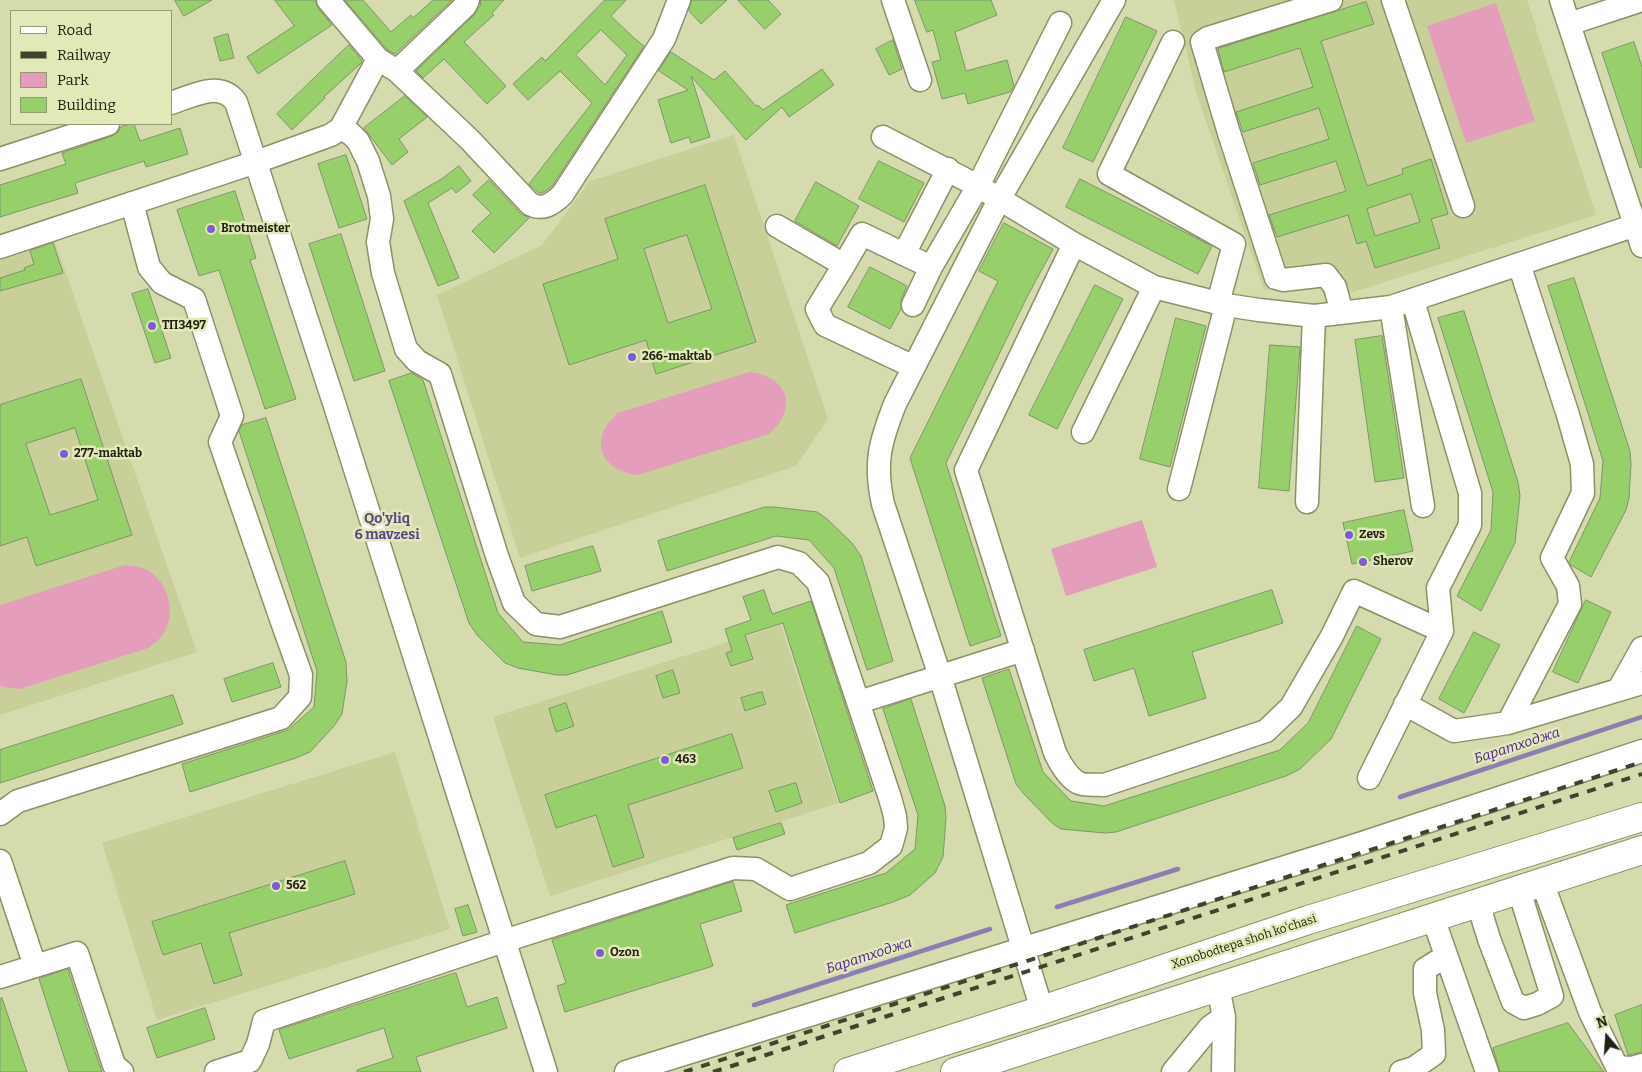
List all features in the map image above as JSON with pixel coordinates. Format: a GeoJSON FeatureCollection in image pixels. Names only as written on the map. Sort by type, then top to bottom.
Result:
{"type":"FeatureCollection","features":[{"type":"Feature","properties":{"kind":"highway","name":"Xonobodtepa shoh ko'chasi"},"geometry":{"type":"LineString","coordinates":[[848,1072],[1042,1010],[1299,923],[1642,817]]}},
{"type":"Feature","properties":{"kind":"highway"},"geometry":{"type":"LineString","coordinates":[[955,1072],[1642,851]]}},
{"type":"Feature","properties":{"kind":"street"},"geometry":{"type":"LineString","coordinates":[[328,0],[378,59],[397,71],[470,140],[530,204],[548,207],[562,195],[664,39],[679,0]]}},
{"type":"Feature","properties":{"kind":"street"},"geometry":{"type":"LineString","coordinates":[[397,71],[465,6],[468,0]]}},
{"type":"Feature","properties":{"kind":"street"},"geometry":{"type":"LineString","coordinates":[[893,0],[920,80]]}},
{"type":"Feature","properties":{"kind":"street"},"geometry":{"type":"LineString","coordinates":[[1042,1010],[940,676],[883,504],[878,479],[879,453],[885,428],[895,404],[1000,198],[1114,0]]}},
{"type":"Feature","properties":{"kind":"street"},"geometry":{"type":"LineString","coordinates":[[1331,0],[1208,38],[1202,42],[1228,130],[1276,278],[1283,280],[1326,275],[1335,287],[1342,313]]}},
{"type":"Feature","properties":{"kind":"street"},"geometry":{"type":"LineString","coordinates":[[1393,0],[1464,206]]}},
{"type":"Feature","properties":{"kind":"street"},"geometry":{"type":"LineString","coordinates":[[883,137],[1000,198],[1074,244],[1154,287],[1222,304],[1314,316],[1391,308],[1519,264],[1640,231],[1560,0]]}},
{"type":"Feature","properties":{"kind":"street"},"geometry":{"type":"LineString","coordinates":[[1569,24],[1642,0]]}},
{"type":"Feature","properties":{"kind":"street"},"geometry":{"type":"LineString","coordinates":[[913,305],[931,267],[978,186],[1060,23]]}},
{"type":"Feature","properties":{"kind":"street"},"geometry":{"type":"LineString","coordinates":[[1173,42],[1109,174],[1234,244],[1179,489]]}},
{"type":"Feature","properties":{"kind":"street"},"geometry":{"type":"LineString","coordinates":[[0,247],[256,162],[330,135],[341,128],[378,59]]}},
{"type":"Feature","properties":{"kind":"street"},"geometry":{"type":"LineString","coordinates":[[172,103],[210,91],[227,93],[236,102],[546,1072]]}},
{"type":"Feature","properties":{"kind":"street"},"geometry":{"type":"LineString","coordinates":[[0,159],[105,125]]}},
{"type":"Feature","properties":{"kind":"street"},"geometry":{"type":"LineString","coordinates":[[216,1072],[250,1061],[258,1044],[264,1021],[504,941],[733,868],[756,869],[790,889],[869,864],[891,846],[896,828],[895,816],[859,702],[818,582],[799,563],[778,557],[560,627],[536,624],[514,603],[497,556],[440,374],[418,361],[406,349],[382,273],[378,242],[382,220],[379,196],[368,161],[358,141],[341,128]]}},
{"type":"Feature","properties":{"kind":"street"},"geometry":{"type":"LineString","coordinates":[[904,254],[948,170]]}},
{"type":"Feature","properties":{"kind":"street"},"geometry":{"type":"LineString","coordinates":[[0,814],[18,801],[281,718],[300,697],[301,675],[220,442],[232,416],[194,299],[162,283],[150,267],[132,203]]}},
{"type":"Feature","properties":{"kind":"street"},"geometry":{"type":"LineString","coordinates":[[777,226],[844,265]]}},
{"type":"Feature","properties":{"kind":"street"},"geometry":{"type":"LineString","coordinates":[[914,367],[825,324],[817,309],[862,234],[931,267]]}},
{"type":"Feature","properties":{"kind":"street"},"geometry":{"type":"LineString","coordinates":[[1074,244],[966,470],[1059,761],[1068,773],[1079,783],[1104,784],[1266,731],[1291,707],[1332,636],[1354,591],[1442,631]]}},
{"type":"Feature","properties":{"kind":"street"},"geometry":{"type":"LineString","coordinates":[[1508,723],[1570,604],[1568,586],[1552,558],[1583,492],[1582,464],[1576,442],[1519,264]]}},
{"type":"Feature","properties":{"kind":"street"},"geometry":{"type":"LineString","coordinates":[[1083,432],[1154,287]]}},
{"type":"Feature","properties":{"kind":"street"},"geometry":{"type":"LineString","coordinates":[[1369,778],[1442,631],[1438,588],[1470,525],[1470,493],[1413,301]]}},
{"type":"Feature","properties":{"kind":"street"},"geometry":{"type":"LineString","coordinates":[[1391,308],[1423,506]]}},
{"type":"Feature","properties":{"kind":"street"},"geometry":{"type":"LineString","coordinates":[[1307,502],[1314,316]]}},
{"type":"Feature","properties":{"kind":"street"},"geometry":{"type":"LineString","coordinates":[[1619,689],[1642,648]]}},
{"type":"Feature","properties":{"kind":"street"},"geometry":{"type":"LineString","coordinates":[[859,702],[1023,650]]}},
{"type":"Feature","properties":{"kind":"street"},"geometry":{"type":"LineString","coordinates":[[1405,704],[1454,731],[1508,723],[1642,683]]}},
{"type":"Feature","properties":{"kind":"street"},"geometry":{"type":"LineString","coordinates":[[626,1072],[1353,846],[1642,751]]}},
{"type":"Feature","properties":{"kind":"street"},"geometry":{"type":"LineString","coordinates":[[0,861],[35,966]]}},
{"type":"Feature","properties":{"kind":"street"},"geometry":{"type":"LineString","coordinates":[[1478,903],[1489,939],[1513,1002],[1524,1008],[1537,1004],[1552,996],[1531,886]]}},
{"type":"Feature","properties":{"kind":"street"},"geometry":{"type":"LineString","coordinates":[[1531,886],[1617,1067],[1632,1068],[1642,1065]]}},
{"type":"Feature","properties":{"kind":"street"},"geometry":{"type":"LineString","coordinates":[[1433,918],[1487,1072]]}},
{"type":"Feature","properties":{"kind":"street"},"geometry":{"type":"LineString","coordinates":[[0,977],[77,953],[114,1065],[122,1072]]}},
{"type":"Feature","properties":{"kind":"street"},"geometry":{"type":"LineString","coordinates":[[1402,1072],[1414,1068],[1434,1054],[1433,1030],[1424,993],[1425,969],[1446,956]]}},
{"type":"Feature","properties":{"kind":"street"},"geometry":{"type":"LineString","coordinates":[[1218,987],[1224,1017],[1223,1072]]}},
{"type":"Feature","properties":{"kind":"street"},"geometry":{"type":"LineString","coordinates":[[1173,1072],[1210,1027],[1224,1017]]}},
{"type":"Feature","properties":{"kind":"shaded area"},"geometry":{"type":"Polygon","coordinates":[[[1174,0],[1527,0],[1596,215],[1350,293],[1340,284],[1264,290],[1197,95],[1174,0]]]}},
{"type":"Feature","properties":{"kind":"shaded area","name":"266-maktab"},"geometry":{"type":"Polygon","coordinates":[[[734,135],[828,419],[796,466],[520,558],[437,295],[542,245],[590,181],[734,135]]]}},
{"type":"Feature","properties":{"kind":"shaded area","name":"277-maktab"},"geometry":{"type":"Polygon","coordinates":[[[54,239],[197,652],[0,715],[0,256],[54,239]]]}},
{"type":"Feature","properties":{"kind":"shaded area","name":"463"},"geometry":{"type":"Polygon","coordinates":[[[781,625],[838,803],[550,896],[493,717],[781,625]]]}},
{"type":"Feature","properties":{"kind":"shaded area","name":"562"},"geometry":{"type":"Polygon","coordinates":[[[395,752],[450,929],[157,1020],[102,843],[395,752]]]}},
{"type":"Feature","properties":{"kind":"green space"},"geometry":{"type":"Polygon","coordinates":[[[1496,3],[1535,121],[1466,143],[1427,26],[1496,3]]]}},
{"type":"Feature","properties":{"kind":"green space"},"geometry":{"type":"Polygon","coordinates":[[[749,372],[773,380],[785,395],[784,414],[769,434],[638,475],[615,467],[602,452],[603,433],[618,413],[749,372]]]}},
{"type":"Feature","properties":{"kind":"green space"},"geometry":{"type":"Polygon","coordinates":[[[1142,520],[1157,567],[1066,596],[1051,549],[1142,520]]]}},
{"type":"Feature","properties":{"kind":"green space"},"geometry":{"type":"Polygon","coordinates":[[[125,565],[140,567],[150,571],[164,587],[170,608],[169,619],[166,629],[157,641],[148,648],[20,689],[0,685],[0,605],[125,565]]]}},
{"type":"Feature","properties":{"kind":"building"},"geometry":{"type":"Polygon","coordinates":[[[175,0],[212,0],[184,16],[175,0]]]}},
{"type":"Feature","properties":{"kind":"building"},"geometry":{"type":"Polygon","coordinates":[[[275,0],[315,0],[318,8],[332,25],[258,74],[247,57],[294,26],[275,0]]]}},
{"type":"Feature","properties":{"kind":"building"},"geometry":{"type":"Polygon","coordinates":[[[345,0],[363,0],[391,32],[411,15],[413,18],[433,0],[452,0],[395,54],[388,50],[345,0]]]}},
{"type":"Feature","properties":{"kind":"building"},"geometry":{"type":"Polygon","coordinates":[[[481,0],[504,0],[492,13],[494,15],[464,42],[506,86],[487,104],[444,59],[423,78],[416,71],[474,15],[480,6],[481,0]]]}},
{"type":"Feature","properties":{"kind":"building"},"geometry":{"type":"Polygon","coordinates":[[[605,0],[626,0],[611,16],[644,46],[552,186],[539,193],[529,184],[592,103],[560,71],[528,100],[513,84],[542,57],[545,61],[605,0]],[[601,30],[576,55],[605,85],[627,55],[601,30]]]}},
{"type":"Feature","properties":{"kind":"building"},"geometry":{"type":"Polygon","coordinates":[[[692,0],[727,0],[701,24],[689,11],[692,0]]]}},
{"type":"Feature","properties":{"kind":"building"},"geometry":{"type":"Polygon","coordinates":[[[738,0],[768,0],[781,14],[765,29],[738,0]]]}},
{"type":"Feature","properties":{"kind":"building"},"geometry":{"type":"Polygon","coordinates":[[[915,0],[991,0],[997,15],[955,32],[966,71],[1007,60],[1014,86],[1010,92],[968,104],[965,93],[942,99],[932,62],[941,60],[933,30],[927,32],[915,0]]]}},
{"type":"Feature","properties":{"kind":"building"},"geometry":{"type":"Polygon","coordinates":[[[1366,2],[1374,24],[1321,41],[1367,186],[1403,174],[1402,169],[1431,159],[1448,214],[1431,219],[1440,248],[1375,268],[1366,241],[1357,244],[1348,215],[1277,237],[1269,215],[1346,191],[1336,161],[1260,185],[1253,163],[1329,139],[1319,108],[1243,132],[1236,112],[1313,87],[1300,48],[1224,72],[1218,49],[1366,2]],[[1411,194],[1367,209],[1375,236],[1420,222],[1411,194]]]}},
{"type":"Feature","properties":{"kind":"building"},"geometry":{"type":"Polygon","coordinates":[[[1126,17],[1157,31],[1093,162],[1063,148],[1126,17]]]}},
{"type":"Feature","properties":{"kind":"building"},"geometry":{"type":"Polygon","coordinates":[[[228,34],[234,58],[220,61],[214,38],[228,34]]]}},
{"type":"Feature","properties":{"kind":"building"},"geometry":{"type":"Polygon","coordinates":[[[893,40],[902,69],[889,75],[876,49],[893,40]]]}},
{"type":"Feature","properties":{"kind":"building"},"geometry":{"type":"Polygon","coordinates":[[[1634,42],[1642,67],[1642,167],[1640,168],[1602,53],[1634,42]]]}},
{"type":"Feature","properties":{"kind":"building"},"geometry":{"type":"Polygon","coordinates":[[[349,45],[362,61],[360,64],[292,130],[277,114],[349,45]]]}},
{"type":"Feature","properties":{"kind":"building"},"geometry":{"type":"Polygon","coordinates":[[[671,52],[714,80],[725,71],[756,106],[758,105],[763,110],[822,69],[834,85],[789,117],[782,107],[746,140],[691,76],[710,137],[691,143],[689,137],[671,143],[658,100],[688,90],[659,71],[671,52]]]}},
{"type":"Feature","properties":{"kind":"building"},"geometry":{"type":"Polygon","coordinates":[[[405,96],[427,117],[399,139],[408,152],[392,165],[364,128],[405,96]]]}},
{"type":"Feature","properties":{"kind":"building"},"geometry":{"type":"Polygon","coordinates":[[[134,125],[140,141],[180,128],[188,154],[146,167],[144,161],[75,183],[78,193],[0,217],[0,185],[66,164],[62,153],[112,136],[121,127],[134,125]]]}},
{"type":"Feature","properties":{"kind":"building"},"geometry":{"type":"Polygon","coordinates":[[[346,155],[367,219],[339,228],[318,164],[346,155]]]}},
{"type":"Feature","properties":{"kind":"building"},"geometry":{"type":"Polygon","coordinates":[[[879,161],[924,183],[904,222],[859,199],[879,161]]]}},
{"type":"Feature","properties":{"kind":"building"},"geometry":{"type":"Polygon","coordinates":[[[459,166],[471,181],[456,193],[452,188],[428,203],[459,278],[438,286],[404,201],[443,178],[459,166]]]}},
{"type":"Feature","properties":{"kind":"building"},"geometry":{"type":"Polygon","coordinates":[[[1080,179],[1212,246],[1198,274],[1066,207],[1080,179]]]}},
{"type":"Feature","properties":{"kind":"building"},"geometry":{"type":"Polygon","coordinates":[[[489,180],[520,213],[529,218],[494,253],[472,231],[491,213],[473,195],[489,180]]]}},
{"type":"Feature","properties":{"kind":"building"},"geometry":{"type":"Polygon","coordinates":[[[816,182],[859,206],[837,246],[795,221],[816,182]]]}},
{"type":"Feature","properties":{"kind":"building"},"geometry":{"type":"Polygon","coordinates":[[[705,185],[756,342],[656,374],[646,340],[569,365],[543,284],[618,259],[605,219],[705,185]],[[687,235],[644,249],[668,323],[712,309],[687,235]]]}},
{"type":"Feature","properties":{"kind":"building"},"geometry":{"type":"Polygon","coordinates":[[[235,191],[256,258],[250,260],[296,399],[265,409],[219,270],[199,276],[177,210],[235,191]]]}},
{"type":"Feature","properties":{"kind":"building"},"geometry":{"type":"Polygon","coordinates":[[[1004,223],[1053,249],[1027,297],[946,463],[1001,636],[970,646],[910,458],[998,281],[979,271],[1004,223]]]}},
{"type":"Feature","properties":{"kind":"building"},"geometry":{"type":"Polygon","coordinates":[[[341,234],[385,371],[354,381],[309,244],[341,234]]]}},
{"type":"Feature","properties":{"kind":"building"},"geometry":{"type":"Polygon","coordinates":[[[53,243],[63,273],[0,291],[0,278],[25,270],[24,268],[34,264],[30,251],[53,243]]]}},
{"type":"Feature","properties":{"kind":"building"},"geometry":{"type":"Polygon","coordinates":[[[870,267],[907,286],[901,300],[901,309],[890,329],[848,307],[870,267]]]}},
{"type":"Feature","properties":{"kind":"building"},"geometry":{"type":"Polygon","coordinates":[[[1574,278],[1630,451],[1631,464],[1629,498],[1626,510],[1591,577],[1569,562],[1600,498],[1603,461],[1548,286],[1574,278]]]}},
{"type":"Feature","properties":{"kind":"building"},"geometry":{"type":"Polygon","coordinates":[[[1095,285],[1123,299],[1057,429],[1029,415],[1095,285]]]}},
{"type":"Feature","properties":{"kind":"building","name":"ТП3497"},"geometry":{"type":"Polygon","coordinates":[[[148,289],[171,358],[155,363],[132,294],[148,289]]]}},
{"type":"Feature","properties":{"kind":"building"},"geometry":{"type":"Polygon","coordinates":[[[1464,311],[1518,482],[1520,496],[1515,543],[1481,611],[1457,596],[1491,530],[1493,492],[1438,318],[1464,311]]]}},
{"type":"Feature","properties":{"kind":"building"},"geometry":{"type":"Polygon","coordinates":[[[1176,318],[1206,326],[1170,467],[1140,459],[1176,318]]]}},
{"type":"Feature","properties":{"kind":"building"},"geometry":{"type":"Polygon","coordinates":[[[1382,336],[1404,478],[1375,482],[1355,340],[1382,336]]]}},
{"type":"Feature","properties":{"kind":"building"},"geometry":{"type":"Polygon","coordinates":[[[1270,345],[1300,347],[1289,491],[1259,488],[1270,345]]]}},
{"type":"Feature","properties":{"kind":"building"},"geometry":{"type":"Polygon","coordinates":[[[412,373],[423,380],[498,613],[523,642],[560,645],[662,611],[672,642],[567,675],[557,675],[518,668],[505,663],[477,635],[469,623],[389,381],[412,373]]]}},
{"type":"Feature","properties":{"kind":"building"},"geometry":{"type":"Polygon","coordinates":[[[81,379],[132,535],[36,566],[27,537],[0,546],[0,405],[81,379]],[[75,428],[26,444],[50,515],[98,500],[75,428]]]}},
{"type":"Feature","properties":{"kind":"building"},"geometry":{"type":"Polygon","coordinates":[[[266,418],[346,662],[347,681],[342,714],[334,726],[310,752],[190,792],[182,764],[288,730],[314,707],[317,671],[239,431],[242,425],[266,418]]]}},
{"type":"Feature","properties":{"kind":"building"},"geometry":{"type":"Polygon","coordinates":[[[765,507],[817,512],[852,543],[861,556],[893,661],[867,670],[834,568],[809,540],[776,536],[667,571],[658,541],[765,507]]]}},
{"type":"Feature","properties":{"kind":"building"},"geometry":{"type":"Polygon","coordinates":[[[1404,510],[1413,551],[1352,564],[1343,523],[1404,510]]]}},
{"type":"Feature","properties":{"kind":"building"},"geometry":{"type":"Polygon","coordinates":[[[593,546],[601,571],[532,591],[525,566],[593,546]]]}},
{"type":"Feature","properties":{"kind":"building"},"geometry":{"type":"Polygon","coordinates":[[[764,590],[772,614],[811,601],[873,791],[840,803],[783,623],[745,635],[753,659],[731,666],[726,653],[732,651],[725,629],[751,620],[743,597],[764,590]]]}},
{"type":"Feature","properties":{"kind":"building"},"geometry":{"type":"Polygon","coordinates":[[[1272,590],[1283,623],[1192,652],[1206,698],[1149,716],[1134,668],[1094,681],[1084,650],[1272,590]]]}},
{"type":"Feature","properties":{"kind":"building"},"geometry":{"type":"Polygon","coordinates":[[[1586,600],[1611,612],[1578,683],[1553,672],[1586,600]]]}},
{"type":"Feature","properties":{"kind":"building"},"geometry":{"type":"Polygon","coordinates":[[[1357,626],[1381,639],[1331,739],[1300,769],[1286,776],[1116,832],[1105,833],[1061,829],[1052,823],[1024,794],[1016,784],[982,678],[1009,669],[1043,772],[1071,801],[1104,806],[1280,750],[1308,723],[1357,626]]]}},
{"type":"Feature","properties":{"kind":"building"},"geometry":{"type":"Polygon","coordinates":[[[1474,632],[1500,645],[1464,713],[1439,699],[1474,632]]]}},
{"type":"Feature","properties":{"kind":"building"},"geometry":{"type":"Polygon","coordinates":[[[273,663],[281,687],[232,702],[224,679],[273,663]]]}},
{"type":"Feature","properties":{"kind":"building"},"geometry":{"type":"Polygon","coordinates":[[[673,670],[680,693],[663,698],[656,676],[673,670]]]}},
{"type":"Feature","properties":{"kind":"building"},"geometry":{"type":"Polygon","coordinates":[[[762,692],[766,704],[745,711],[741,698],[762,692]]]}},
{"type":"Feature","properties":{"kind":"building"},"geometry":{"type":"Polygon","coordinates":[[[173,695],[183,724],[0,783],[0,750],[173,695]]]}},
{"type":"Feature","properties":{"kind":"building"},"geometry":{"type":"Polygon","coordinates":[[[911,699],[945,806],[943,857],[935,873],[910,895],[795,933],[786,905],[886,873],[915,849],[918,815],[883,709],[911,699]]]}},
{"type":"Feature","properties":{"kind":"building"},"geometry":{"type":"Polygon","coordinates":[[[566,703],[574,726],[556,732],[549,709],[566,703]]]}},
{"type":"Feature","properties":{"kind":"building"},"geometry":{"type":"Polygon","coordinates":[[[732,734],[743,768],[628,805],[644,857],[613,867],[596,815],[556,828],[545,795],[732,734]]]}},
{"type":"Feature","properties":{"kind":"building"},"geometry":{"type":"Polygon","coordinates":[[[796,783],[802,803],[776,812],[769,791],[796,783]]]}},
{"type":"Feature","properties":{"kind":"building"},"geometry":{"type":"Polygon","coordinates":[[[781,823],[785,834],[737,850],[733,838],[781,823]]]}},
{"type":"Feature","properties":{"kind":"building"},"geometry":{"type":"Polygon","coordinates":[[[345,861],[355,894],[229,933],[242,975],[214,984],[201,943],[163,955],[152,922],[345,861]]]}},
{"type":"Feature","properties":{"kind":"building"},"geometry":{"type":"Polygon","coordinates":[[[733,882],[742,911],[700,924],[713,966],[565,1012],[557,986],[566,983],[552,940],[733,882]]]}},
{"type":"Feature","properties":{"kind":"building"},"geometry":{"type":"Polygon","coordinates":[[[468,905],[477,932],[463,936],[455,909],[468,905]]]}},
{"type":"Feature","properties":{"kind":"building"},"geometry":{"type":"Polygon","coordinates":[[[68,969],[102,1072],[69,1072],[39,979],[68,969]]]}},
{"type":"Feature","properties":{"kind":"building"},"geometry":{"type":"Polygon","coordinates":[[[456,973],[467,1007],[497,997],[507,1028],[416,1057],[421,1072],[357,1072],[357,1070],[393,1058],[384,1028],[289,1059],[279,1030],[456,973]]]}},
{"type":"Feature","properties":{"kind":"building"},"geometry":{"type":"Polygon","coordinates":[[[2,998],[27,1072],[0,1072],[0,999],[2,998]]]}},
{"type":"Feature","properties":{"kind":"building"},"geometry":{"type":"Polygon","coordinates":[[[1642,1005],[1642,1052],[1628,1055],[1615,1015],[1642,1005]]]}},
{"type":"Feature","properties":{"kind":"building"},"geometry":{"type":"Polygon","coordinates":[[[205,1008],[215,1039],[157,1058],[147,1028],[205,1008]]]}},
{"type":"Feature","properties":{"kind":"building"},"geometry":{"type":"Polygon","coordinates":[[[1568,1023],[1604,1072],[1500,1072],[1493,1048],[1568,1023]]]}},
{"type":"Feature","properties":{"kind":"waterway","name":"Баратходжа"},"geometry":{"type":"LineString","coordinates":[[1400,797],[1642,717]]}},
{"type":"Feature","properties":{"kind":"waterway","name":"Баратходжа"},"geometry":{"type":"LineString","coordinates":[[1057,907],[1178,869]]}},
{"type":"Feature","properties":{"kind":"waterway","name":"Баратходжа"},"geometry":{"type":"LineString","coordinates":[[754,1005],[990,929]]}},
{"type":"Feature","properties":{"kind":"railway"},"geometry":{"type":"LineString","coordinates":[[684,1072],[1642,762]]}},
{"type":"Feature","properties":{"kind":"railway"},"geometry":{"type":"LineString","coordinates":[[713,1072],[1642,774]]}},
{"type":"Feature","properties":{"kind":"place","name":"Brotmeister"},"geometry":{"type":"Point","coordinates":[211,229]}},
{"type":"Feature","properties":{"kind":"place","name":"ТП3497"},"geometry":{"type":"Point","coordinates":[152,326]}},
{"type":"Feature","properties":{"kind":"place","name":"266-maktab"},"geometry":{"type":"Point","coordinates":[632,357]}},
{"type":"Feature","properties":{"kind":"place","name":"277-maktab"},"geometry":{"type":"Point","coordinates":[64,454]}},
{"type":"Feature","properties":{"kind":"place","name":"Zevs"},"geometry":{"type":"Point","coordinates":[1349,535]}},
{"type":"Feature","properties":{"kind":"place","name":"Sherov"},"geometry":{"type":"Point","coordinates":[1363,562]}},
{"type":"Feature","properties":{"kind":"place","name":"463"},"geometry":{"type":"Point","coordinates":[665,760]}},
{"type":"Feature","properties":{"kind":"place","name":"562"},"geometry":{"type":"Point","coordinates":[276,886]}},
{"type":"Feature","properties":{"kind":"place","name":"Ozon"},"geometry":{"type":"Point","coordinates":[600,953]}},
{"type":"Feature","properties":{"kind":"district","name":"Qo'yliq 6 mavzesi"},"geometry":{"type":"Point","coordinates":[387,528]}}]}
